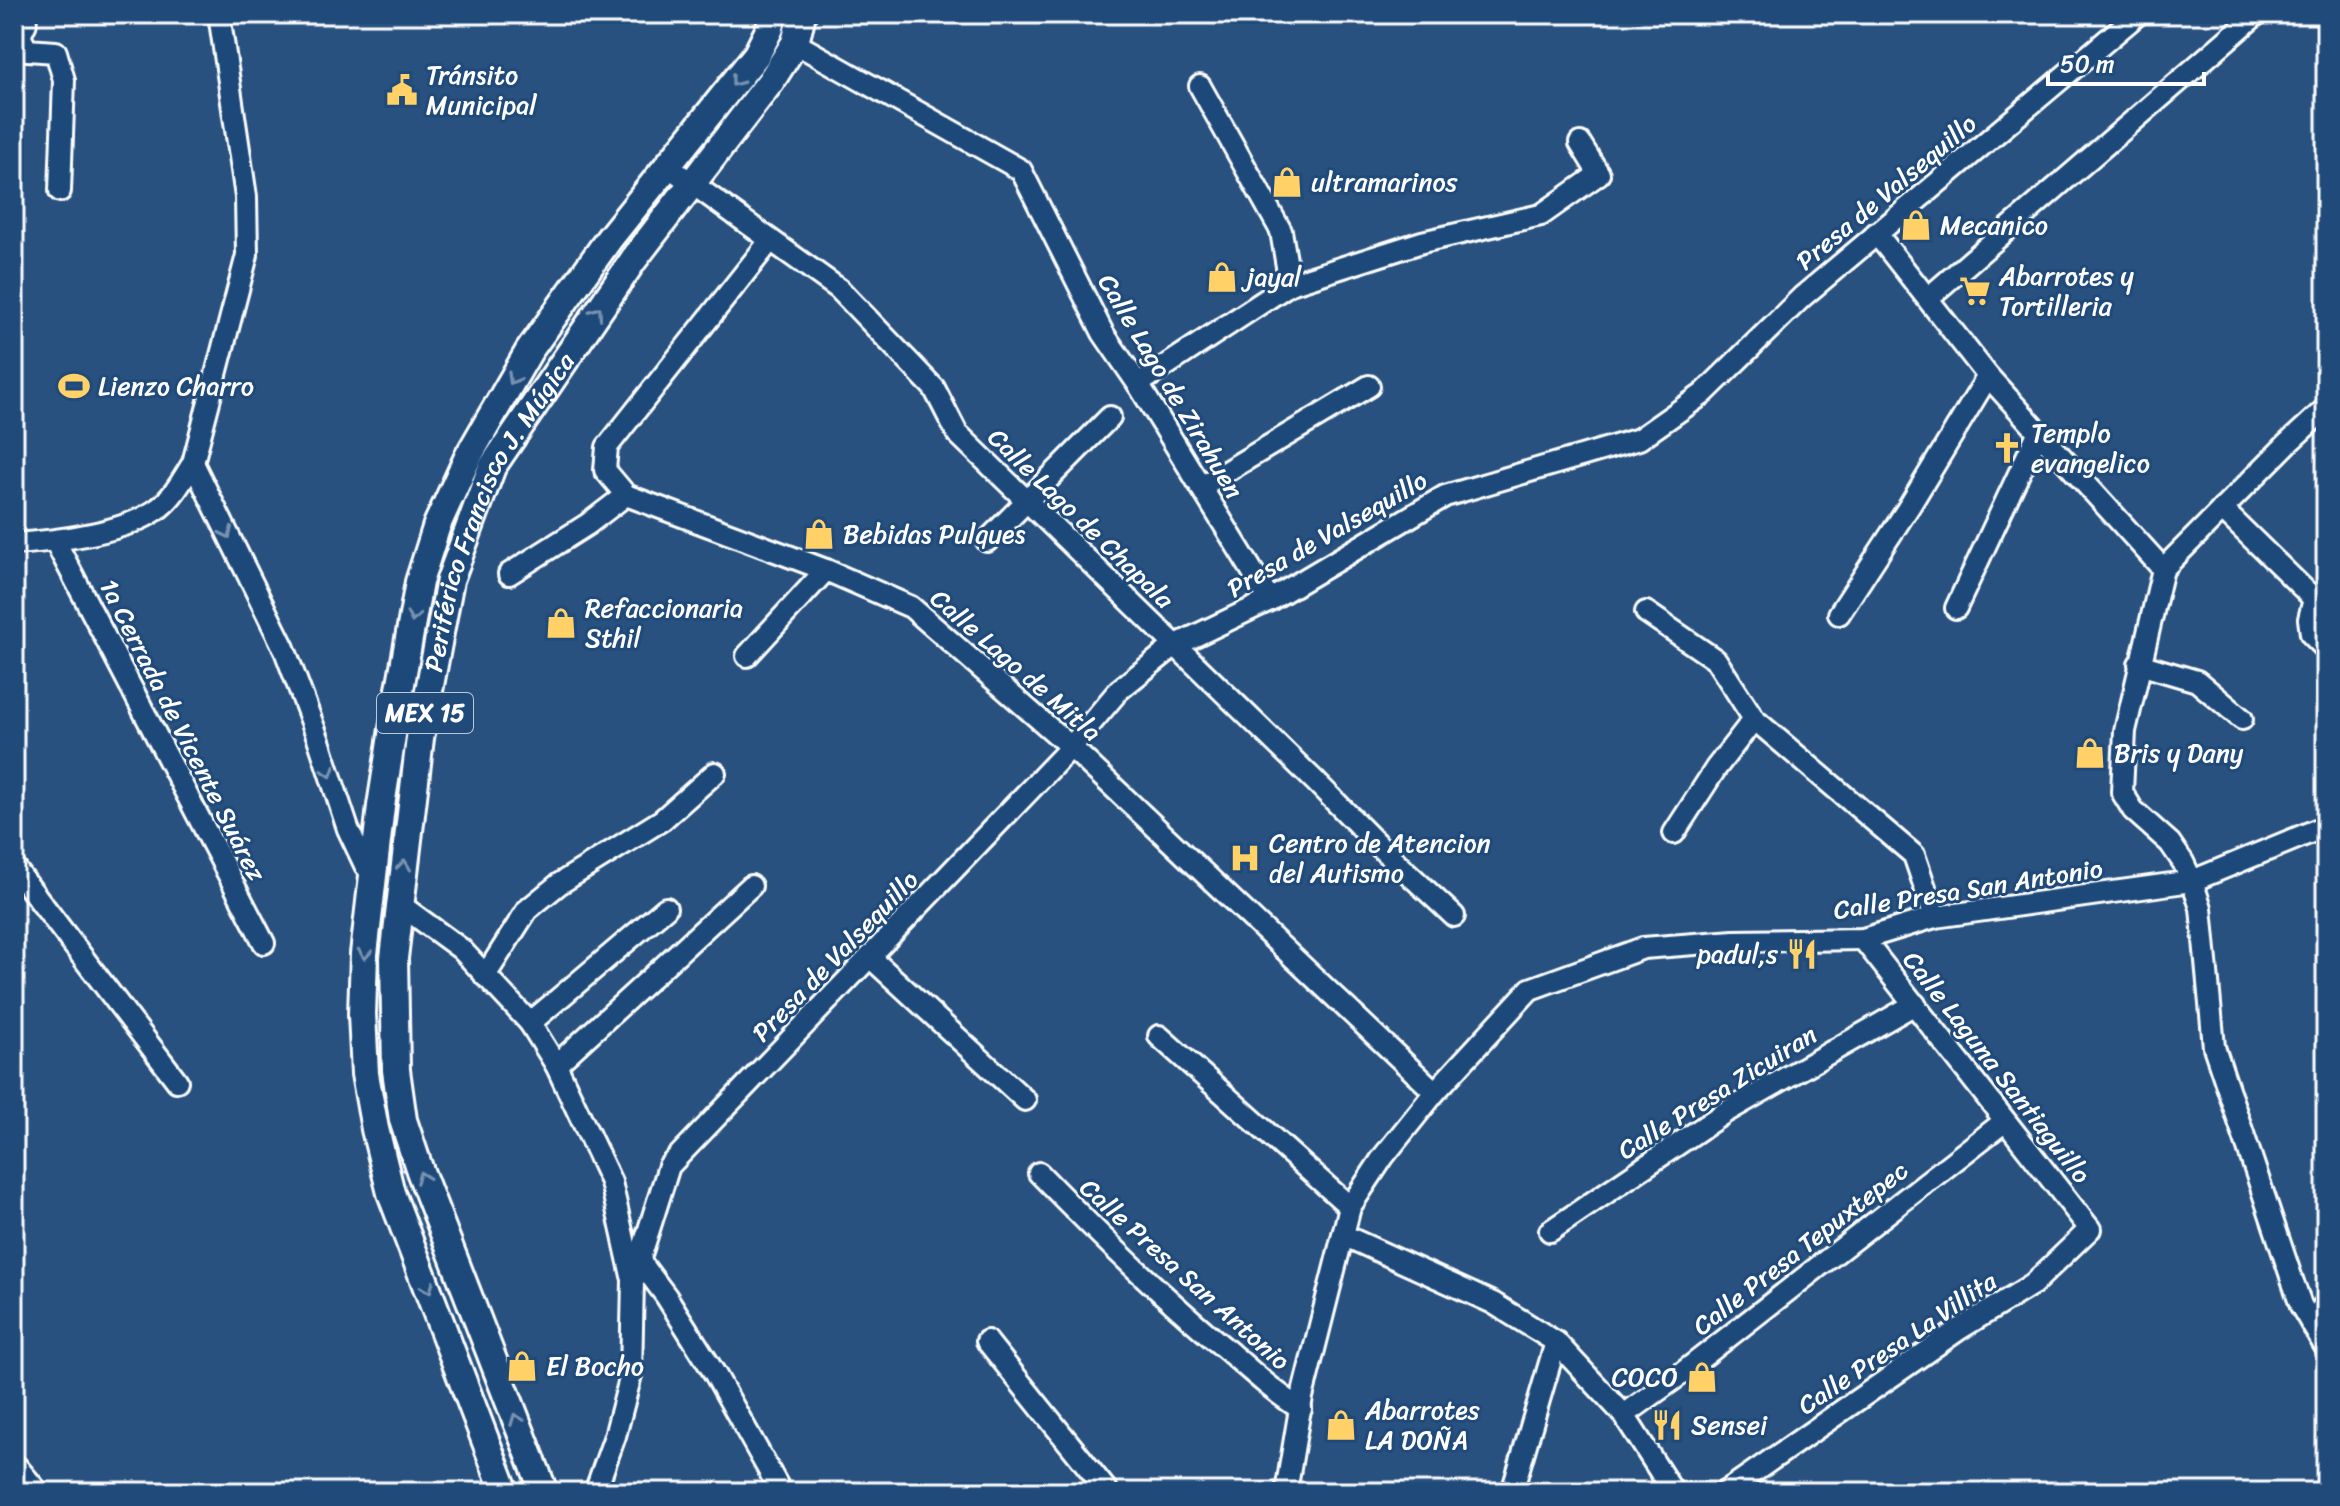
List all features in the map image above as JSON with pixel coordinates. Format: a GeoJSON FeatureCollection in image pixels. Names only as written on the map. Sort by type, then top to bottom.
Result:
{"type":"FeatureCollection","features":[{"type":"Feature","properties":{"kind":"main road","name":"Periférico Francisco J. Múgica"},"geometry":{"type":"LineString","coordinates":[[505,1492],[391,1193],[365,1074],[362,1014],[364,954],[381,806],[419,582],[437,525],[469,455],[529,351],[609,239],[757,54],[770,28],[773,14]]}},
{"type":"Feature","properties":{"kind":"main road","name":"Periférico Francisco J. Múgica"},"geometry":{"type":"LineString","coordinates":[[544,1492],[403,1120],[396,1070],[394,972],[398,903],[420,738],[450,580],[492,467],[625,272],[771,81],[795,43],[802,14]]}},
{"type":"Feature","properties":{"kind":"main road"},"geometry":{"type":"LineString","coordinates":[[14,1468],[34,1492]]}},
{"type":"Feature","properties":{"kind":"street"},"geometry":{"type":"LineString","coordinates":[[24,14],[26,23],[20,36],[27,50],[56,52],[64,80],[60,191]]}},
{"type":"Feature","properties":{"kind":"street"},"geometry":{"type":"LineString","coordinates":[[14,544],[55,541],[139,521],[160,507],[177,490],[193,463],[247,255],[246,197],[219,14]]}},
{"type":"Feature","properties":{"kind":"street","name":"Presa de Valsequillo"},"geometry":{"type":"LineString","coordinates":[[636,1270],[669,1166],[1071,747],[1119,690],[1174,646],[1270,600],[1445,496],[1639,439],[1703,394],[1802,297],[2138,14]]}},
{"type":"Feature","properties":{"kind":"street"},"geometry":{"type":"LineString","coordinates":[[1928,298],[2257,14]]}},
{"type":"Feature","properties":{"kind":"street","name":"Calle Lago de Zirahuen"},"geometry":{"type":"LineString","coordinates":[[795,43],[1021,170],[1103,333],[1202,486],[1270,600]]}},
{"type":"Feature","properties":{"kind":"street"},"geometry":{"type":"LineString","coordinates":[[1200,86],[1281,231],[1290,284]]}},
{"type":"Feature","properties":{"kind":"street"},"geometry":{"type":"LineString","coordinates":[[1138,384],[1290,284],[1422,242],[1541,215],[1599,174],[1580,143]]}},
{"type":"Feature","properties":{"kind":"street","name":"Calle Lago de Chapala"},"geometry":{"type":"LineString","coordinates":[[669,167],[839,289],[934,388],[957,433],[1454,916]]}},
{"type":"Feature","properties":{"kind":"street"},"geometry":{"type":"LineString","coordinates":[[1876,233],[1988,376],[2163,569]]}},
{"type":"Feature","properties":{"kind":"street"},"geometry":{"type":"LineString","coordinates":[[509,574],[588,524],[626,495],[605,470],[607,447],[770,241]]}},
{"type":"Feature","properties":{"kind":"street"},"geometry":{"type":"LineString","coordinates":[[1839,614],[1988,376]]}},
{"type":"Feature","properties":{"kind":"street"},"geometry":{"type":"LineString","coordinates":[[1202,486],[1369,386]]}},
{"type":"Feature","properties":{"kind":"street"},"geometry":{"type":"LineString","coordinates":[[2326,408],[2163,569],[2125,731],[2122,792],[2133,810],[2170,843],[2192,881],[2201,908],[2214,1047],[2301,1306],[2326,1348]]}},
{"type":"Feature","properties":{"kind":"street"},"geometry":{"type":"LineString","coordinates":[[987,541],[1110,417]]}},
{"type":"Feature","properties":{"kind":"street"},"geometry":{"type":"LineString","coordinates":[[1956,608],[2039,431]]}},
{"type":"Feature","properties":{"kind":"street"},"geometry":{"type":"LineString","coordinates":[[193,463],[284,648],[348,829],[365,865],[375,877]]}},
{"type":"Feature","properties":{"kind":"street","name":"Calle Lago de Mitla"},"geometry":{"type":"LineString","coordinates":[[626,495],[826,570],[911,607],[1071,747],[1435,1092]]}},
{"type":"Feature","properties":{"kind":"street"},"geometry":{"type":"LineString","coordinates":[[2222,509],[2314,599],[2309,619],[2311,634],[2325,648]]}},
{"type":"Feature","properties":{"kind":"street","name":"1a Cerrada de Vicente Suárez"},"geometry":{"type":"LineString","coordinates":[[55,541],[264,943]]}},
{"type":"Feature","properties":{"kind":"street"},"geometry":{"type":"LineString","coordinates":[[747,656],[826,570]]}},
{"type":"Feature","properties":{"kind":"street"},"geometry":{"type":"LineString","coordinates":[[1646,612],[1716,660],[1754,719],[1914,855],[1935,917]]}},
{"type":"Feature","properties":{"kind":"street"},"geometry":{"type":"LineString","coordinates":[[2139,664],[2197,681],[2242,719]]}},
{"type":"Feature","properties":{"kind":"street"},"geometry":{"type":"LineString","coordinates":[[1674,833],[1716,768],[1754,719]]}},
{"type":"Feature","properties":{"kind":"street"},"geometry":{"type":"LineString","coordinates":[[485,976],[527,910],[559,884],[662,820],[715,773]]}},
{"type":"Feature","properties":{"kind":"street","name":"Calle Presa San Antonio"},"geometry":{"type":"LineString","coordinates":[[1286,1492],[1301,1409],[1350,1207],[1383,1157],[1435,1092],[1530,989],[1643,948],[1734,941],[1863,939],[1935,917],[2192,881],[2326,826]]}},
{"type":"Feature","properties":{"kind":"street"},"geometry":{"type":"LineString","coordinates":[[14,867],[177,1081]]}},
{"type":"Feature","properties":{"kind":"street"},"geometry":{"type":"LineString","coordinates":[[556,1065],[751,886]]}},
{"type":"Feature","properties":{"kind":"street"},"geometry":{"type":"LineString","coordinates":[[398,903],[461,949],[530,1023],[556,1065],[611,1182],[636,1270],[631,1375],[615,1436],[595,1492]]}},
{"type":"Feature","properties":{"kind":"street"},"geometry":{"type":"LineString","coordinates":[[530,1023],[666,908]]}},
{"type":"Feature","properties":{"kind":"street","name":"Calle Laguna Santiaguillo"},"geometry":{"type":"LineString","coordinates":[[1863,939],[2090,1229]]}},
{"type":"Feature","properties":{"kind":"street"},"geometry":{"type":"LineString","coordinates":[[870,957],[1025,1100]]}},
{"type":"Feature","properties":{"kind":"street","name":"Calle Presa Zicuiran"},"geometry":{"type":"LineString","coordinates":[[1550,1231],[1724,1113],[1915,1004]]}},
{"type":"Feature","properties":{"kind":"street"},"geometry":{"type":"LineString","coordinates":[[1159,1036],[1350,1207]]}},
{"type":"Feature","properties":{"kind":"street","name":"Calle Presa Tepuxtepec"},"geometry":{"type":"LineString","coordinates":[[1624,1415],[2005,1121]]}},
{"type":"Feature","properties":{"kind":"street","name":"Calle Presa San Antonio"},"geometry":{"type":"LineString","coordinates":[[1039,1173],[1103,1239],[1204,1332],[1283,1398],[1301,1409]]}},
{"type":"Feature","properties":{"kind":"street","name":"Calle Presa La Villita"},"geometry":{"type":"LineString","coordinates":[[1725,1492],[1958,1330],[2033,1284],[2090,1229]]}},
{"type":"Feature","properties":{"kind":"street"},"geometry":{"type":"LineString","coordinates":[[1343,1235],[1493,1303],[1556,1342],[1624,1415],[1673,1492]]}},
{"type":"Feature","properties":{"kind":"street"},"geometry":{"type":"LineString","coordinates":[[636,1270],[666,1296],[715,1374],[781,1492]]}},
{"type":"Feature","properties":{"kind":"street"},"geometry":{"type":"LineString","coordinates":[[2311,1323],[2326,1303]]}},
{"type":"Feature","properties":{"kind":"street"},"geometry":{"type":"LineString","coordinates":[[987,1341],[1108,1492]]}},
{"type":"Feature","properties":{"kind":"street"},"geometry":{"type":"LineString","coordinates":[[1512,1492],[1556,1342]]}},
{"type":"Feature","properties":{"kind":"place","name":"Tránsito Municipal"},"geometry":{"type":"Point","coordinates":[402,90]}},
{"type":"Feature","properties":{"kind":"place","name":"ultramarinos"},"geometry":{"type":"Point","coordinates":[1287,182]}},
{"type":"Feature","properties":{"kind":"place","name":"Mecanico"},"geometry":{"type":"Point","coordinates":[1916,225]}},
{"type":"Feature","properties":{"kind":"place","name":"jayal"},"geometry":{"type":"Point","coordinates":[1222,277]}},
{"type":"Feature","properties":{"kind":"place","name":"Abarrotes y Tortilleria"},"geometry":{"type":"Point","coordinates":[1975,291]}},
{"type":"Feature","properties":{"kind":"place","name":"Lienzo Charro"},"geometry":{"type":"Point","coordinates":[74,386]}},
{"type":"Feature","properties":{"kind":"place","name":"Templo evangelico"},"geometry":{"type":"Point","coordinates":[2007,448]}},
{"type":"Feature","properties":{"kind":"place","name":"Bebidas Pulques"},"geometry":{"type":"Point","coordinates":[819,534]}},
{"type":"Feature","properties":{"kind":"place","name":"Refaccionaria Sthil"},"geometry":{"type":"Point","coordinates":[561,623]}},
{"type":"Feature","properties":{"kind":"place","name":"Bris y Dany"},"geometry":{"type":"Point","coordinates":[2090,753]}},
{"type":"Feature","properties":{"kind":"place","name":"Centro de Atencion del Autismo"},"geometry":{"type":"Point","coordinates":[1245,858]}},
{"type":"Feature","properties":{"kind":"place","name":"padul,s"},"geometry":{"type":"Point","coordinates":[1802,954]}},
{"type":"Feature","properties":{"kind":"place","name":"El Bocho"},"geometry":{"type":"Point","coordinates":[522,1366]}},
{"type":"Feature","properties":{"kind":"place","name":"COCO"},"geometry":{"type":"Point","coordinates":[1702,1377]}},
{"type":"Feature","properties":{"kind":"place","name":"Abarrotes LA DOÑA"},"geometry":{"type":"Point","coordinates":[1341,1425]}},
{"type":"Feature","properties":{"kind":"place","name":"Sensei"},"geometry":{"type":"Point","coordinates":[1667,1425]}}]}
